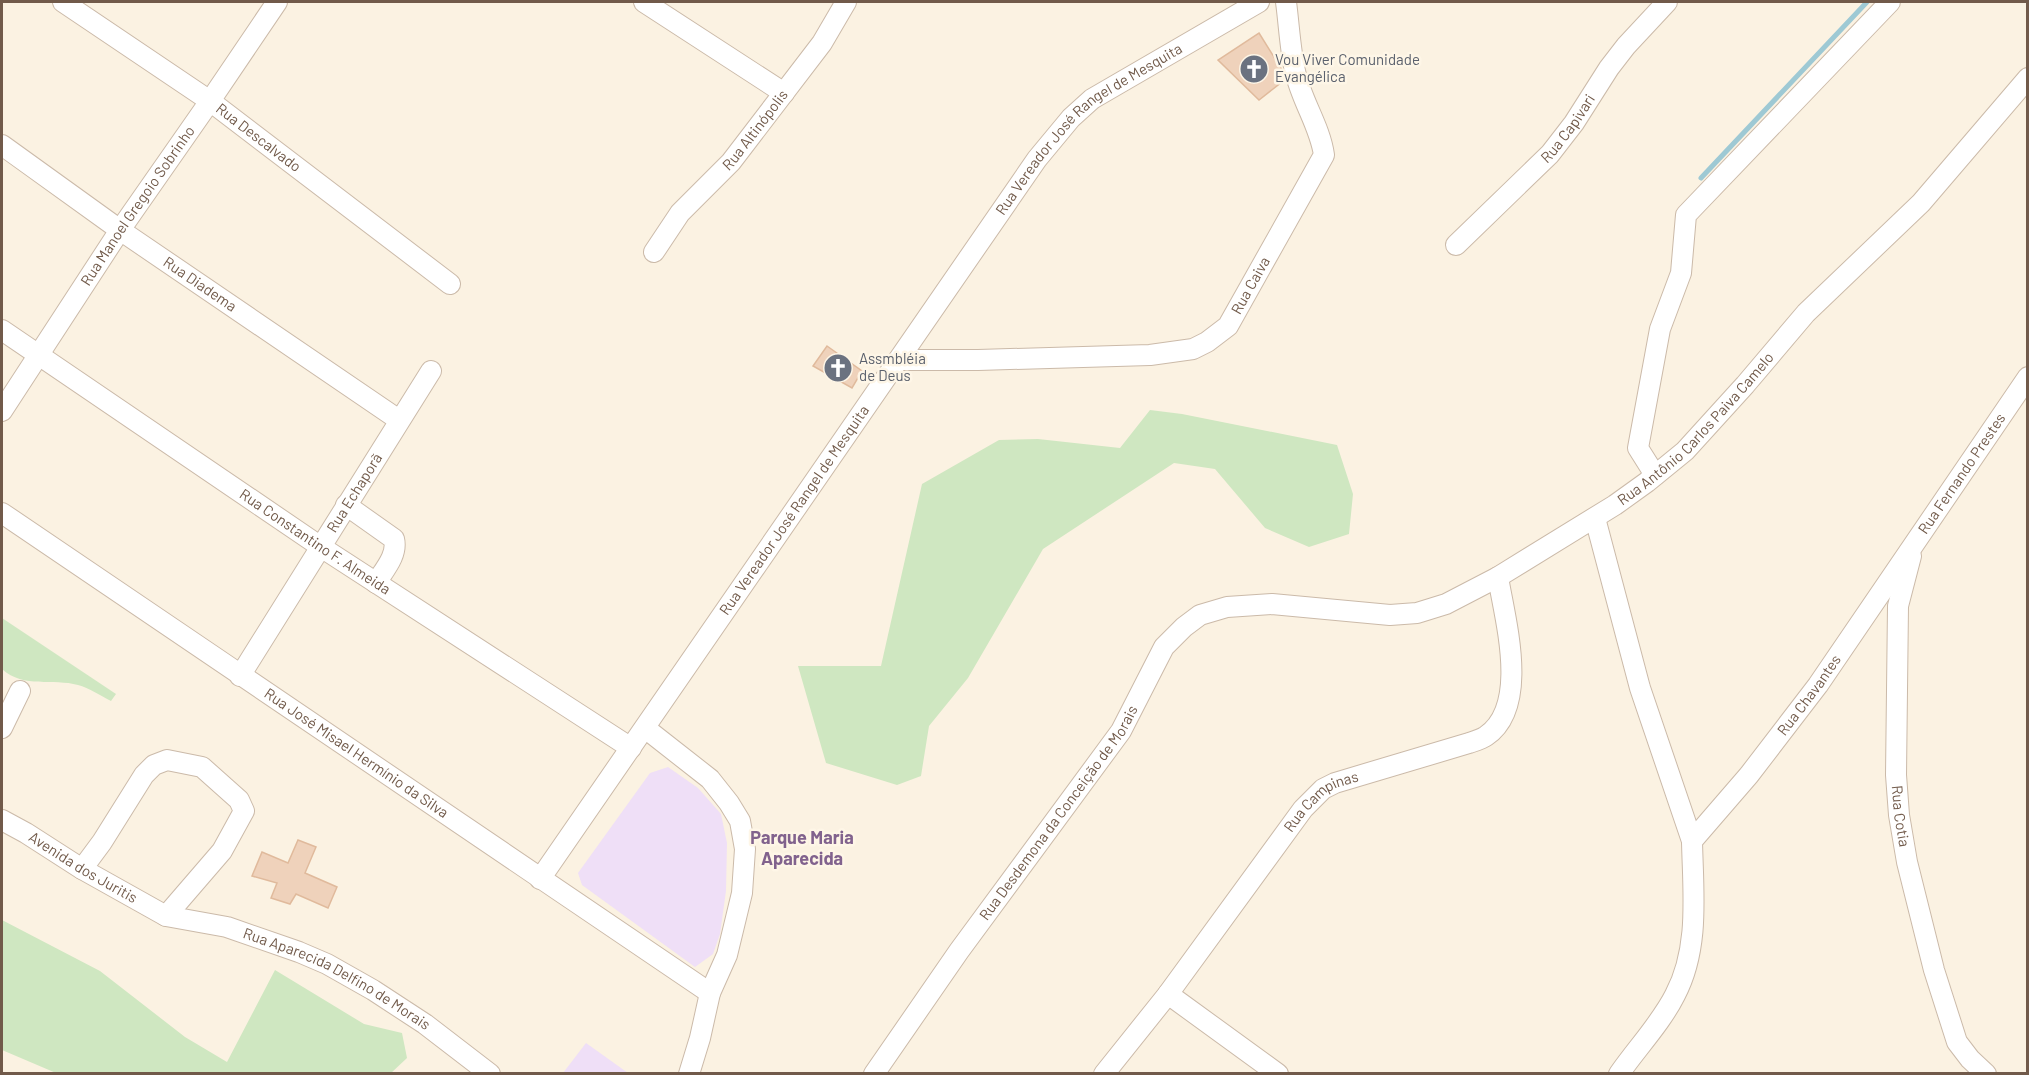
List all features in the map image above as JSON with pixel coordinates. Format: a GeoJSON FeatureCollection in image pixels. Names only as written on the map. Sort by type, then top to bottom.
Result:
{"type":"FeatureCollection","features":[{"type":"Feature","properties":{"kind":"street","name":"Rua Descalvado"},"geometry":{"type":"LineString","coordinates":[[63,2],[210,101],[450,284]]}},
{"type":"Feature","properties":{"kind":"street","name":"Rua Manoel Gregoio Sobrinho"},"geometry":{"type":"LineString","coordinates":[[2,411],[120,230],[277,2]]}},
{"type":"Feature","properties":{"kind":"street"},"geometry":{"type":"LineString","coordinates":[[644,2],[784,93]]}},
{"type":"Feature","properties":{"kind":"street","name":"Rua Altinópolis"},"geometry":{"type":"LineString","coordinates":[[654,252],[680,213],[731,162],[784,93],[822,43],[846,2]]}},
{"type":"Feature","properties":{"kind":"street","name":"Rua Vereador José Rangel de Mesquita"},"geometry":{"type":"LineString","coordinates":[[540,879],[1037,159],[1071,118],[1092,99],[1259,2]]}},
{"type":"Feature","properties":{"kind":"street","name":"Rua Caiva"},"geometry":{"type":"LineString","coordinates":[[900,360],[1150,355],[1193,349],[1207,342],[1228,326],[1324,155],[1322,138],[1312,120],[1295,72],[1286,2]]}},
{"type":"Feature","properties":{"kind":"street","name":"Rua Capivari"},"geometry":{"type":"LineString","coordinates":[[1456,245],[1550,154],[1575,123],[1620,53],[1667,2]]}},
{"type":"Feature","properties":{"kind":"street"},"geometry":{"type":"LineString","coordinates":[[1655,475],[1638,448],[1660,329],[1681,273],[1686,215],[1890,2]]}},
{"type":"Feature","properties":{"kind":"street","name":"Rua Antônio Carlos Paiva Camelo"},"geometry":{"type":"LineString","coordinates":[[1272,604],[1390,615],[1417,613],[1446,604],[1498,577],[1595,518],[1684,451],[1745,385],[1806,313],[1922,203],[2028,78]]}},
{"type":"Feature","properties":{"kind":"street","name":"Rua Diadema"},"geometry":{"type":"LineString","coordinates":[[2,145],[120,230],[399,420]]}},
{"type":"Feature","properties":{"kind":"street","name":"Rua Constantino F. Almeida"},"geometry":{"type":"LineString","coordinates":[[2,330],[321,547],[631,748]]}},
{"type":"Feature","properties":{"kind":"street","name":"Rua Echaporã"},"geometry":{"type":"LineString","coordinates":[[240,676],[431,371]]}},
{"type":"Feature","properties":{"kind":"street","name":"Rua Fernando Prestes"},"geometry":{"type":"LineString","coordinates":[[1915,542],[2028,377]]}},
{"type":"Feature","properties":{"kind":"street"},"geometry":{"type":"LineString","coordinates":[[346,505],[394,539],[395,546],[392,556],[376,583]]}},
{"type":"Feature","properties":{"kind":"street","name":"Rua José Misael Hermínio da Silva"},"geometry":{"type":"LineString","coordinates":[[2,513],[710,993]]}},
{"type":"Feature","properties":{"kind":"street"},"geometry":{"type":"LineString","coordinates":[[1595,518],[1641,688],[1692,841],[1694,918],[1690,955],[1676,994],[1619,1074]]}},
{"type":"Feature","properties":{"kind":"street","name":"Rua Chavantes"},"geometry":{"type":"LineString","coordinates":[[1692,841],[1749,775],[1818,685],[1915,542]]}},
{"type":"Feature","properties":{"kind":"street","name":"Rua Cotia"},"geometry":{"type":"LineString","coordinates":[[1915,542],[1898,606],[1896,775],[1899,816],[1907,861],[1934,970],[1957,1042],[1986,1074]]}},
{"type":"Feature","properties":{"kind":"street","name":"Rua Campinas"},"geometry":{"type":"LineString","coordinates":[[1104,1074],[1168,994],[1304,810],[1323,789],[1353,776],[1469,743],[1485,737],[1496,728],[1504,716],[1511,686],[1511,661],[1498,577]]}},
{"type":"Feature","properties":{"kind":"street","name":"Rua Desdemona da Conceição de Morais"},"geometry":{"type":"LineString","coordinates":[[874,1074],[959,951],[1121,731],[1164,647],[1200,615],[1227,607],[1272,604]]}},
{"type":"Feature","properties":{"kind":"street"},"geometry":{"type":"LineString","coordinates":[[2,728],[20,691]]}},
{"type":"Feature","properties":{"kind":"street"},"geometry":{"type":"LineString","coordinates":[[645,728],[710,779],[740,821],[745,849],[742,892],[727,955],[710,993],[700,1038],[688,1074]]}},
{"type":"Feature","properties":{"kind":"street"},"geometry":{"type":"LineString","coordinates":[[82,869],[102,842],[144,775],[154,765],[167,760],[202,767],[239,800],[244,811],[222,851],[166,916]]}},
{"type":"Feature","properties":{"kind":"street","name":"Avenida dos Juritis"},"geometry":{"type":"LineString","coordinates":[[2,820],[82,869],[166,916]]}},
{"type":"Feature","properties":{"kind":"street","name":"Rua Aparecida Delfino de Morais"},"geometry":{"type":"LineString","coordinates":[[166,916],[227,927],[327,964],[373,990],[425,1024],[490,1074]]}},
{"type":"Feature","properties":{"kind":"street"},"geometry":{"type":"LineString","coordinates":[[1168,994],[1278,1074]]}},
{"type":"Feature","properties":{"kind":"shaded area"},"geometry":{"type":"Polygon","coordinates":[[[668,767],[698,788],[721,814],[727,843],[726,891],[720,934],[713,954],[695,967],[582,885],[578,873],[650,773],[668,767]]]}},
{"type":"Feature","properties":{"kind":"shaded area"},"geometry":{"type":"Polygon","coordinates":[[[586,1043],[628,1073],[563,1073],[586,1043]]]}},
{"type":"Feature","properties":{"kind":"green space"},"geometry":{"type":"Polygon","coordinates":[[[1150,410],[1182,414],[1337,445],[1353,494],[1349,534],[1309,547],[1265,528],[1215,469],[1174,463],[1043,549],[968,678],[929,726],[921,776],[897,785],[826,763],[798,666],[881,666],[922,484],[999,440],[1038,439],[1120,448],[1150,410]]]}},
{"type":"Feature","properties":{"kind":"green space"},"geometry":{"type":"Polygon","coordinates":[[[2,618],[116,694],[111,701],[78,685],[29,681],[11,675],[2,669],[2,618]]]}},
{"type":"Feature","properties":{"kind":"green space"},"geometry":{"type":"Polygon","coordinates":[[[2,920],[100,971],[185,1037],[227,1062],[275,970],[364,1024],[402,1033],[407,1058],[390,1074],[56,1073],[2,1050],[2,920]]]}},
{"type":"Feature","properties":{"kind":"building","name":"Vou Viver Comunidade Evangélica"},"geometry":{"type":"Polygon","coordinates":[[[1259,33],[1287,78],[1259,100],[1218,60],[1259,33]]]}},
{"type":"Feature","properties":{"kind":"building","name":"Assmbléia de Deus"},"geometry":{"type":"Polygon","coordinates":[[[827,346],[862,371],[852,388],[813,366],[827,346]]]}},
{"type":"Feature","properties":{"kind":"building"},"geometry":{"type":"Polygon","coordinates":[[[298,840],[316,847],[305,873],[337,887],[328,908],[296,894],[290,904],[271,898],[277,883],[252,876],[262,852],[288,863],[298,840]]]}},
{"type":"Feature","properties":{"kind":"waterway"},"geometry":{"type":"LineString","coordinates":[[1701,178],[1867,2]]}},
{"type":"Feature","properties":{"kind":"place","name":"Vou Viver Comunidade Evangélica"},"geometry":{"type":"Point","coordinates":[1254,69]}},
{"type":"Feature","properties":{"kind":"place","name":"Assmbléia de Deus"},"geometry":{"type":"Point","coordinates":[838,368]}},
{"type":"Feature","properties":{"kind":"district","name":"Parque Maria Aparecida"},"geometry":{"type":"Point","coordinates":[802,848]}}]}
